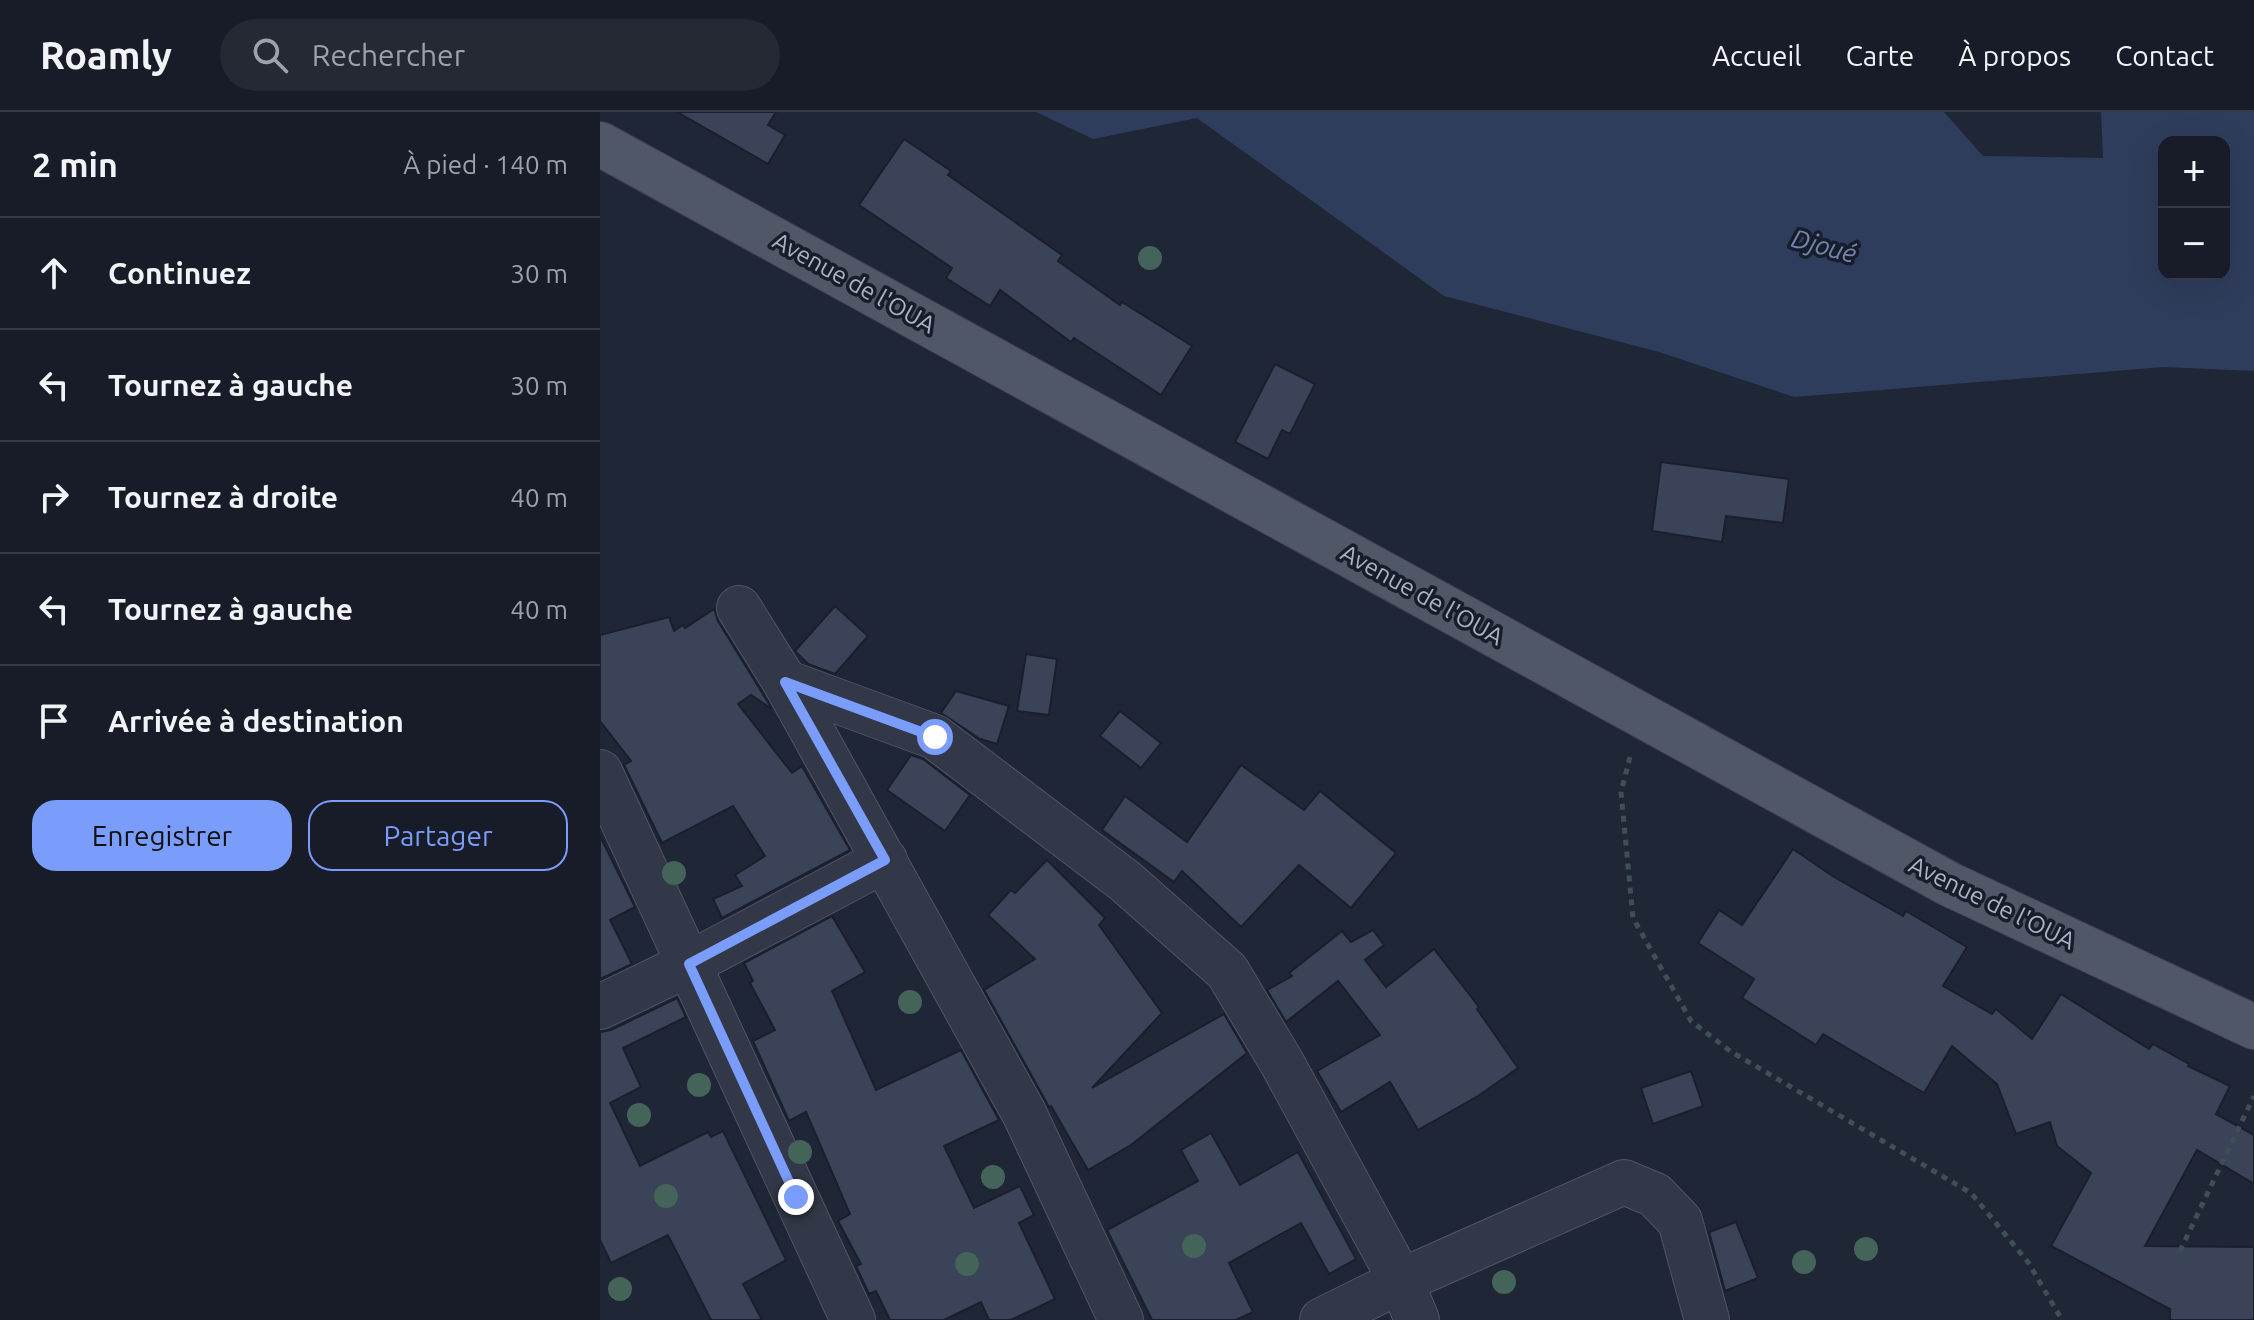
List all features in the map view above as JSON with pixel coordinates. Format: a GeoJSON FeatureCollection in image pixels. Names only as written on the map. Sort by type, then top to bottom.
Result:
{"type":"FeatureCollection","features":[{"type":"Feature","properties":{"kind":"main road","name":"Avenue de l'OUA"},"geometry":{"type":"LineString","coordinates":[[600,144],[1949,884],[2254,1027]]}},
{"type":"Feature","properties":{"kind":"street"},"geometry":{"type":"LineString","coordinates":[[739,608],[785,682],[1024,1113],[1121,1320]]}},
{"type":"Feature","properties":{"kind":"street"},"geometry":{"type":"LineString","coordinates":[[785,682],[935,737],[1125,881],[1227,971],[1282,1063],[1409,1300]]}},
{"type":"Feature","properties":{"kind":"street"},"geometry":{"type":"LineString","coordinates":[[600,772],[853,1320]]}},
{"type":"Feature","properties":{"kind":"street"},"geometry":{"type":"LineString","coordinates":[[600,1007],[689,964],[885,860]]}},
{"type":"Feature","properties":{"kind":"street"},"geometry":{"type":"LineString","coordinates":[[1322,1320],[1409,1300],[1624,1182],[1655,1195],[1680,1221],[1707,1320]]}},
{"type":"Feature","properties":{"kind":"path"},"geometry":{"type":"LineString","coordinates":[[1640,714],[1621,792],[1633,918],[1691,1021],[1730,1051],[1971,1193],[2028,1262],[2062,1320]]}},
{"type":"Feature","properties":{"kind":"path"},"geometry":{"type":"LineString","coordinates":[[2180,1251],[2254,1096]]}},
{"type":"Feature","properties":{"kind":"water","name":"Djoué"},"geometry":{"type":"Polygon","coordinates":[[[1036,112],[1944,112],[1983,156],[2103,158],[2101,112],[2254,112],[2254,371],[2163,367],[1794,397],[1659,352],[1444,296],[1197,118],[1093,139],[1036,112]]]}},
{"type":"Feature","properties":{"kind":"building"},"geometry":{"type":"Polygon","coordinates":[[[677,112],[776,112],[768,125],[785,135],[768,164],[677,112]]]}},
{"type":"Feature","properties":{"kind":"building"},"geometry":{"type":"Polygon","coordinates":[[[904,139],[951,171],[948,175],[1062,255],[1058,261],[1120,305],[1122,302],[1192,346],[1161,395],[1074,338],[1071,342],[1000,290],[990,306],[946,278],[952,268],[859,205],[904,139]]]}},
{"type":"Feature","properties":{"kind":"building"},"geometry":{"type":"Polygon","coordinates":[[[1275,364],[1315,384],[1290,434],[1282,430],[1268,459],[1235,442],[1275,364]]]}},
{"type":"Feature","properties":{"kind":"building"},"geometry":{"type":"Polygon","coordinates":[[[1661,462],[1789,479],[1783,523],[1726,516],[1722,542],[1652,531],[1661,462]]]}},
{"type":"Feature","properties":{"kind":"building"},"geometry":{"type":"Polygon","coordinates":[[[835,606],[868,636],[835,674],[808,664],[795,651],[835,606]]]}},
{"type":"Feature","properties":{"kind":"building"},"geometry":{"type":"Polygon","coordinates":[[[714,609],[718,621],[772,709],[751,695],[738,704],[792,773],[802,766],[850,850],[722,918],[713,899],[742,886],[735,875],[765,856],[733,806],[662,843],[624,765],[631,761],[600,721],[600,635],[669,617],[674,631],[683,625],[685,628],[714,609]]]}},
{"type":"Feature","properties":{"kind":"building"},"geometry":{"type":"Polygon","coordinates":[[[1026,654],[1057,659],[1049,715],[1017,711],[1026,654]]]}},
{"type":"Feature","properties":{"kind":"building"},"geometry":{"type":"Polygon","coordinates":[[[956,691],[1009,706],[997,744],[980,739],[941,713],[956,691]]]}},
{"type":"Feature","properties":{"kind":"building"},"geometry":{"type":"Polygon","coordinates":[[[1120,711],[1161,743],[1141,768],[1100,736],[1120,711]]]}},
{"type":"Feature","properties":{"kind":"building"},"geometry":{"type":"Polygon","coordinates":[[[911,755],[923,759],[970,795],[945,831],[887,790],[911,755]]]}},
{"type":"Feature","properties":{"kind":"building"},"geometry":{"type":"Polygon","coordinates":[[[1241,765],[1304,810],[1320,791],[1396,853],[1351,908],[1299,865],[1241,927],[1182,871],[1174,882],[1102,830],[1125,796],[1187,842],[1241,765]]]}},
{"type":"Feature","properties":{"kind":"building"},"geometry":{"type":"Polygon","coordinates":[[[600,836],[635,907],[610,920],[632,964],[600,979],[600,836]]]}},
{"type":"Feature","properties":{"kind":"building"},"geometry":{"type":"Polygon","coordinates":[[[1793,849],[1834,877],[1903,916],[1906,911],[1967,947],[1943,986],[1992,1014],[1996,1009],[2032,1039],[2061,994],[2149,1049],[2153,1044],[2188,1066],[2230,1086],[2216,1114],[2254,1135],[2254,1184],[2197,1150],[2145,1246],[2254,1247],[2254,1320],[2170,1320],[2170,1309],[2051,1246],[2091,1173],[2057,1146],[2050,1122],[2016,1134],[1997,1084],[1952,1046],[1924,1093],[1823,1034],[1816,1045],[1742,998],[1754,979],[1698,943],[1719,910],[1742,925],[1793,849]]]}},
{"type":"Feature","properties":{"kind":"building"},"geometry":{"type":"Polygon","coordinates":[[[1047,860],[1105,918],[1099,925],[1162,1013],[1092,1088],[1224,1014],[1247,1053],[1131,1145],[1088,1170],[984,990],[1035,959],[988,915],[1011,890],[1015,893],[1047,860]]]}},
{"type":"Feature","properties":{"kind":"building"},"geometry":{"type":"Polygon","coordinates":[[[832,916],[865,972],[832,991],[876,1090],[961,1050],[999,1120],[944,1146],[974,1208],[1020,1186],[1034,1215],[1019,1223],[1055,1299],[1011,1320],[989,1320],[981,1302],[944,1320],[890,1320],[876,1291],[869,1294],[856,1266],[861,1264],[838,1221],[850,1214],[806,1112],[789,1121],[753,1041],[775,1030],[750,983],[753,981],[744,963],[832,916]]]}},
{"type":"Feature","properties":{"kind":"building"},"geometry":{"type":"Polygon","coordinates":[[[1373,930],[1384,945],[1365,960],[1386,987],[1434,949],[1479,1007],[1477,1009],[1518,1068],[1478,1096],[1418,1130],[1390,1082],[1341,1112],[1317,1071],[1380,1035],[1338,981],[1286,1022],[1267,990],[1292,976],[1289,973],[1342,931],[1351,942],[1373,930]]]}},
{"type":"Feature","properties":{"kind":"building"},"geometry":{"type":"Polygon","coordinates":[[[677,998],[686,1017],[623,1048],[641,1087],[610,1103],[640,1166],[708,1132],[711,1137],[723,1131],[786,1260],[743,1284],[762,1320],[711,1320],[668,1235],[611,1263],[600,1240],[600,1032],[611,1030],[677,998]]]}},
{"type":"Feature","properties":{"kind":"building"},"geometry":{"type":"Polygon","coordinates":[[[1691,1071],[1703,1106],[1653,1124],[1641,1088],[1691,1071]]]}},
{"type":"Feature","properties":{"kind":"building"},"geometry":{"type":"Polygon","coordinates":[[[1211,1133],[1240,1185],[1298,1152],[1356,1259],[1329,1274],[1301,1223],[1229,1263],[1253,1312],[1236,1320],[1152,1320],[1107,1230],[1198,1181],[1181,1150],[1211,1133]]]}},
{"type":"Feature","properties":{"kind":"building"},"geometry":{"type":"Polygon","coordinates":[[[1736,1222],[1758,1278],[1725,1291],[1709,1232],[1736,1222]]]}},
{"type":"Feature","properties":{"kind":"route"},"geometry":{"type":"LineString","coordinates":[[796,1197],[689,964],[885,860],[785,682],[935,737]]}}]}
